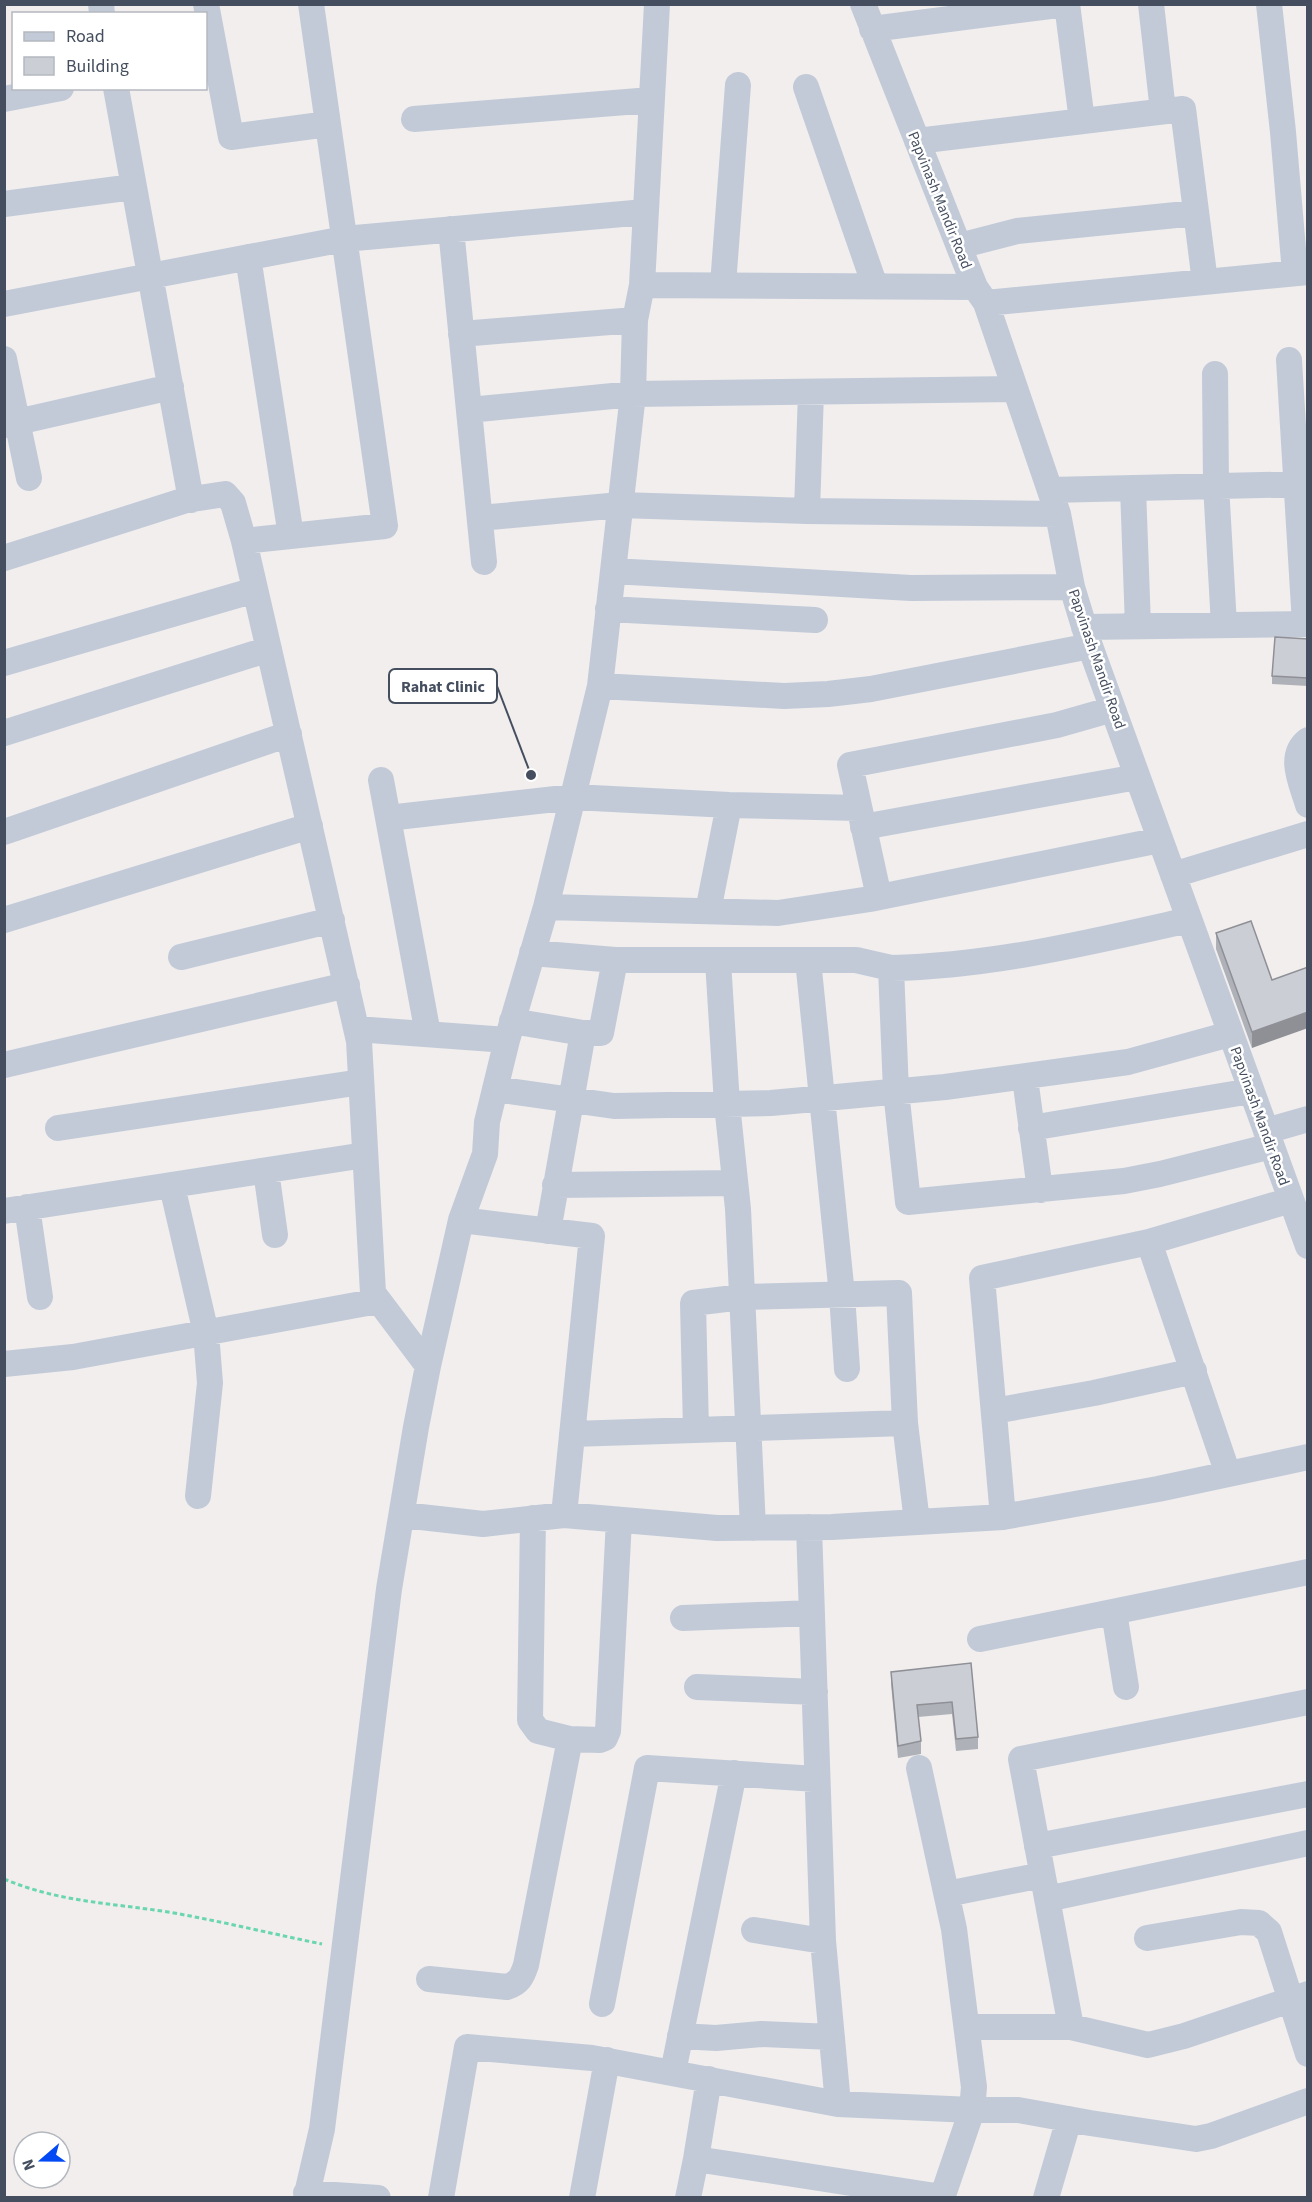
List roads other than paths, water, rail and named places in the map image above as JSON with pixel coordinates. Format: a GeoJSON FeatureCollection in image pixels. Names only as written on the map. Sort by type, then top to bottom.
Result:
{"type":"FeatureCollection","features":[{"type":"Feature","properties":{"kind":"street"},"geometry":{"type":"LineString","coordinates":[[206,4],[231,138],[328,124]]}},
{"type":"Feature","properties":{"kind":"street"},"geometry":{"type":"LineString","coordinates":[[244,542],[385,526],[311,4]]}},
{"type":"Feature","properties":{"kind":"street"},"geometry":{"type":"LineString","coordinates":[[378,2198],[306,2195],[322,2129],[389,1589],[428,1366],[461,1220],[485,1154],[487,1122],[509,1031],[546,907],[600,686],[633,394],[634,320],[642,285],[657,4]]}},
{"type":"Feature","properties":{"kind":"street","name":"Papvinash Mandir Road"},"geometry":{"type":"LineString","coordinates":[[863,4],[1015,388],[1058,514],[1072,587],[1087,637],[1308,1246]]}},
{"type":"Feature","properties":{"kind":"street"},"geometry":{"type":"LineString","coordinates":[[873,29],[1007,8],[1066,4],[1082,121]]}},
{"type":"Feature","properties":{"kind":"street"},"geometry":{"type":"LineString","coordinates":[[1151,4],[1163,111]]}},
{"type":"Feature","properties":{"kind":"street"},"geometry":{"type":"LineString","coordinates":[[642,285],[875,286],[980,295],[1205,282],[1301,273],[1269,4]]}},
{"type":"Feature","properties":{"kind":"street"},"geometry":{"type":"LineString","coordinates":[[723,285],[738,85]]}},
{"type":"Feature","properties":{"kind":"street"},"geometry":{"type":"LineString","coordinates":[[806,87],[875,286]]}},
{"type":"Feature","properties":{"kind":"street"},"geometry":{"type":"LineString","coordinates":[[4,99],[51,90]]}},
{"type":"Feature","properties":{"kind":"street"},"geometry":{"type":"LineString","coordinates":[[116,90],[191,500]]}},
{"type":"Feature","properties":{"kind":"street"},"geometry":{"type":"LineString","coordinates":[[414,119],[651,100]]}},
{"type":"Feature","properties":{"kind":"street"},"geometry":{"type":"LineString","coordinates":[[917,141],[1183,109],[1205,282]]}},
{"type":"Feature","properties":{"kind":"street"},"geometry":{"type":"LineString","coordinates":[[4,204],[133,187]]}},
{"type":"Feature","properties":{"kind":"street"},"geometry":{"type":"LineString","coordinates":[[4,304],[344,239],[645,212]]}},
{"type":"Feature","properties":{"kind":"street"},"geometry":{"type":"LineString","coordinates":[[958,246],[1017,231],[1196,213]]}},
{"type":"Feature","properties":{"kind":"street"},"geometry":{"type":"LineString","coordinates":[[451,229],[484,562]]}},
{"type":"Feature","properties":{"kind":"street"},"geometry":{"type":"LineString","coordinates":[[248,257],[291,536]]}},
{"type":"Feature","properties":{"kind":"street"},"geometry":{"type":"LineString","coordinates":[[461,334],[634,320]]}},
{"type":"Feature","properties":{"kind":"street"},"geometry":{"type":"LineString","coordinates":[[4,359],[11,424],[29,478]]}},
{"type":"Feature","properties":{"kind":"street"},"geometry":{"type":"LineString","coordinates":[[600,686],[784,696],[828,694],[871,689],[1138,626],[1306,624],[1302,484],[1289,360]]}},
{"type":"Feature","properties":{"kind":"street"},"geometry":{"type":"LineString","coordinates":[[1215,374],[1216,485],[1224,625]]}},
{"type":"Feature","properties":{"kind":"street"},"geometry":{"type":"LineString","coordinates":[[11,424],[171,387]]}},
{"type":"Feature","properties":{"kind":"street"},"geometry":{"type":"LineString","coordinates":[[469,410],[633,394],[1015,388]]}},
{"type":"Feature","properties":{"kind":"street"},"geometry":{"type":"LineString","coordinates":[[807,511],[811,392]]}},
{"type":"Feature","properties":{"kind":"street"},"geometry":{"type":"LineString","coordinates":[[1050,490],[1302,484]]}},
{"type":"Feature","properties":{"kind":"street"},"geometry":{"type":"LineString","coordinates":[[1132,488],[1138,626]]}},
{"type":"Feature","properties":{"kind":"street"},"geometry":{"type":"LineString","coordinates":[[4,558],[191,500],[225,494],[233,503],[289,734],[359,1041],[373,1293],[428,1366]]}},
{"type":"Feature","properties":{"kind":"street"},"geometry":{"type":"LineString","coordinates":[[480,518],[620,505],[807,511],[1058,514]]}},
{"type":"Feature","properties":{"kind":"street"},"geometry":{"type":"LineString","coordinates":[[613,572],[911,588],[1072,587]]}},
{"type":"Feature","properties":{"kind":"street"},"geometry":{"type":"LineString","coordinates":[[4,663],[255,590]]}},
{"type":"Feature","properties":{"kind":"street"},"geometry":{"type":"LineString","coordinates":[[608,609],[815,620]]}},
{"type":"Feature","properties":{"kind":"street"},"geometry":{"type":"LineString","coordinates":[[4,733],[269,649]]}},
{"type":"Feature","properties":{"kind":"street"},"geometry":{"type":"LineString","coordinates":[[879,897],[850,765],[1057,725],[1113,710]]}},
{"type":"Feature","properties":{"kind":"street"},"geometry":{"type":"LineString","coordinates":[[4,832],[289,734]]}},
{"type":"Feature","properties":{"kind":"street"},"geometry":{"type":"LineString","coordinates":[[1308,740],[1299,748],[1296,766],[1308,805]]}},
{"type":"Feature","properties":{"kind":"street"},"geometry":{"type":"LineString","coordinates":[[388,818],[573,797],[729,805],[861,818],[1137,777]]}},
{"type":"Feature","properties":{"kind":"street"},"geometry":{"type":"LineString","coordinates":[[381,780],[428,1034]]}},
{"type":"Feature","properties":{"kind":"street"},"geometry":{"type":"LineString","coordinates":[[708,911],[729,805]]}},
{"type":"Feature","properties":{"kind":"street"},"geometry":{"type":"LineString","coordinates":[[4,920],[310,826]]}},
{"type":"Feature","properties":{"kind":"street"},"geometry":{"type":"LineString","coordinates":[[1173,875],[1308,834]]}},
{"type":"Feature","properties":{"kind":"street"},"geometry":{"type":"LineString","coordinates":[[546,907],[778,914],[879,897],[1160,840]]}},
{"type":"Feature","properties":{"kind":"street"},"geometry":{"type":"LineString","coordinates":[[181,957],[332,920]]}},
{"type":"Feature","properties":{"kind":"street"},"geometry":{"type":"LineString","coordinates":[[532,954],[615,960],[856,960],[891,968],[948,965],[1070,947],[1189,920]]}},
{"type":"Feature","properties":{"kind":"street"},"geometry":{"type":"LineString","coordinates":[[356,1029],[428,1034],[509,1031],[601,1033],[615,960]]}},
{"type":"Feature","properties":{"kind":"street"},"geometry":{"type":"LineString","coordinates":[[808,960],[842,1294],[847,1369]]}},
{"type":"Feature","properties":{"kind":"street"},"geometry":{"type":"LineString","coordinates":[[718,961],[727,1104],[735,1183],[753,1528]]}},
{"type":"Feature","properties":{"kind":"street"},"geometry":{"type":"LineString","coordinates":[[891,968],[896,1092],[908,1202],[1124,1181],[1160,1174],[1268,1139],[1308,1119]]}},
{"type":"Feature","properties":{"kind":"street"},"geometry":{"type":"LineString","coordinates":[[4,1065],[347,985]]}},
{"type":"Feature","properties":{"kind":"street"},"geometry":{"type":"LineString","coordinates":[[548,1231],[583,1033]]}},
{"type":"Feature","properties":{"kind":"street"},"geometry":{"type":"LineString","coordinates":[[495,1089],[614,1106],[727,1104],[822,1098],[1024,1078],[1128,1062],[1230,1034]]}},
{"type":"Feature","properties":{"kind":"street"},"geometry":{"type":"LineString","coordinates":[[1024,1078],[1040,1190]]}},
{"type":"Feature","properties":{"kind":"street"},"geometry":{"type":"LineString","coordinates":[[58,1128],[361,1082]]}},
{"type":"Feature","properties":{"kind":"street"},"geometry":{"type":"LineString","coordinates":[[1031,1128],[1251,1091]]}},
{"type":"Feature","properties":{"kind":"street"},"geometry":{"type":"LineString","coordinates":[[40,1297],[16,1209],[365,1155]]}},
{"type":"Feature","properties":{"kind":"street"},"geometry":{"type":"LineString","coordinates":[[266,1171],[275,1234]]}},
{"type":"Feature","properties":{"kind":"street"},"geometry":{"type":"LineString","coordinates":[[555,1185],[735,1183]]}},
{"type":"Feature","properties":{"kind":"street"},"geometry":{"type":"LineString","coordinates":[[172,1186],[206,1333],[210,1383],[198,1496]]}},
{"type":"Feature","properties":{"kind":"street"},"geometry":{"type":"LineString","coordinates":[[1003,1517],[982,1278],[1149,1242],[1291,1200]]}},
{"type":"Feature","properties":{"kind":"street"},"geometry":{"type":"LineString","coordinates":[[461,1220],[592,1236],[564,1515]]}},
{"type":"Feature","properties":{"kind":"street"},"geometry":{"type":"LineString","coordinates":[[1149,1242],[1228,1474]]}},
{"type":"Feature","properties":{"kind":"street"},"geometry":{"type":"LineString","coordinates":[[696,1430],[693,1303],[742,1297],[899,1293],[905,1424],[917,1522]]}},
{"type":"Feature","properties":{"kind":"street"},"geometry":{"type":"LineString","coordinates":[[4,1364],[73,1357],[378,1301]]}},
{"type":"Feature","properties":{"kind":"street"},"geometry":{"type":"LineString","coordinates":[[994,1411],[1094,1393],[1194,1371]]}},
{"type":"Feature","properties":{"kind":"street"},"geometry":{"type":"LineString","coordinates":[[572,1434],[905,1424]]}},
{"type":"Feature","properties":{"kind":"street"},"geometry":{"type":"LineString","coordinates":[[403,1515],[483,1524],[564,1515],[717,1528],[809,1527],[1003,1517],[1158,1489],[1308,1457]]}},
{"type":"Feature","properties":{"kind":"street"},"geometry":{"type":"LineString","coordinates":[[533,1518],[530,1720],[538,1731],[570,1739],[600,1740],[605,1738],[608,1731],[619,1520]]}},
{"type":"Feature","properties":{"kind":"street"},"geometry":{"type":"LineString","coordinates":[[809,1527],[823,1941],[838,2104]]}},
{"type":"Feature","properties":{"kind":"street"},"geometry":{"type":"LineString","coordinates":[[980,1639],[1308,1572]]}},
{"type":"Feature","properties":{"kind":"street"},"geometry":{"type":"LineString","coordinates":[[683,1618],[812,1612]]}},
{"type":"Feature","properties":{"kind":"street"},"geometry":{"type":"LineString","coordinates":[[1114,1612],[1126,1686]]}},
{"type":"Feature","properties":{"kind":"street"},"geometry":{"type":"LineString","coordinates":[[697,1687],[815,1692]]}},
{"type":"Feature","properties":{"kind":"street"},"geometry":{"type":"LineString","coordinates":[[1071,2026],[1021,1759],[1308,1702]]}},
{"type":"Feature","properties":{"kind":"street"},"geometry":{"type":"LineString","coordinates":[[429,1979],[507,1987],[522,1978],[570,1739]]}},
{"type":"Feature","properties":{"kind":"street"},"geometry":{"type":"LineString","coordinates":[[602,2004],[647,1768],[818,1779]]}},
{"type":"Feature","properties":{"kind":"street"},"geometry":{"type":"LineString","coordinates":[[696,2159],[942,2197],[972,2110],[974,2087],[954,1929],[919,1768]]}},
{"type":"Feature","properties":{"kind":"street"},"geometry":{"type":"LineString","coordinates":[[673,2072],[734,1773]]}},
{"type":"Feature","properties":{"kind":"street"},"geometry":{"type":"LineString","coordinates":[[1037,1846],[1308,1794]]}},
{"type":"Feature","properties":{"kind":"street"},"geometry":{"type":"LineString","coordinates":[[947,1894],[1045,1887],[1308,1843]]}},
{"type":"Feature","properties":{"kind":"street"},"geometry":{"type":"LineString","coordinates":[[1147,1938],[1241,1922],[1259,1923],[1269,1932],[1299,1997],[1308,2054]]}},
{"type":"Feature","properties":{"kind":"street"},"geometry":{"type":"LineString","coordinates":[[754,1930],[823,1941]]}},
{"type":"Feature","properties":{"kind":"street"},"geometry":{"type":"LineString","coordinates":[[967,2027],[1071,2026],[1148,2045],[1184,2036],[1299,1997]]}},
{"type":"Feature","properties":{"kind":"street"},"geometry":{"type":"LineString","coordinates":[[680,2036],[716,2038],[761,2034],[832,2037]]}},
{"type":"Feature","properties":{"kind":"street"},"geometry":{"type":"LineString","coordinates":[[441,2198],[467,2047],[607,2060],[838,2104],[1018,2110],[1196,2139],[1211,2136],[1308,2101]]}},
{"type":"Feature","properties":{"kind":"street"},"geometry":{"type":"LineString","coordinates":[[582,2198],[607,2060]]}},
{"type":"Feature","properties":{"kind":"street"},"geometry":{"type":"LineString","coordinates":[[688,2198],[710,2079]]}},
{"type":"Feature","properties":{"kind":"street"},"geometry":{"type":"LineString","coordinates":[[1046,2198],[1069,2119]]}},
{"type":"Feature","properties":{"kind":"place","name":"Rahat Clinic"},"geometry":{"type":"Point","coordinates":[531,775]}}]}
